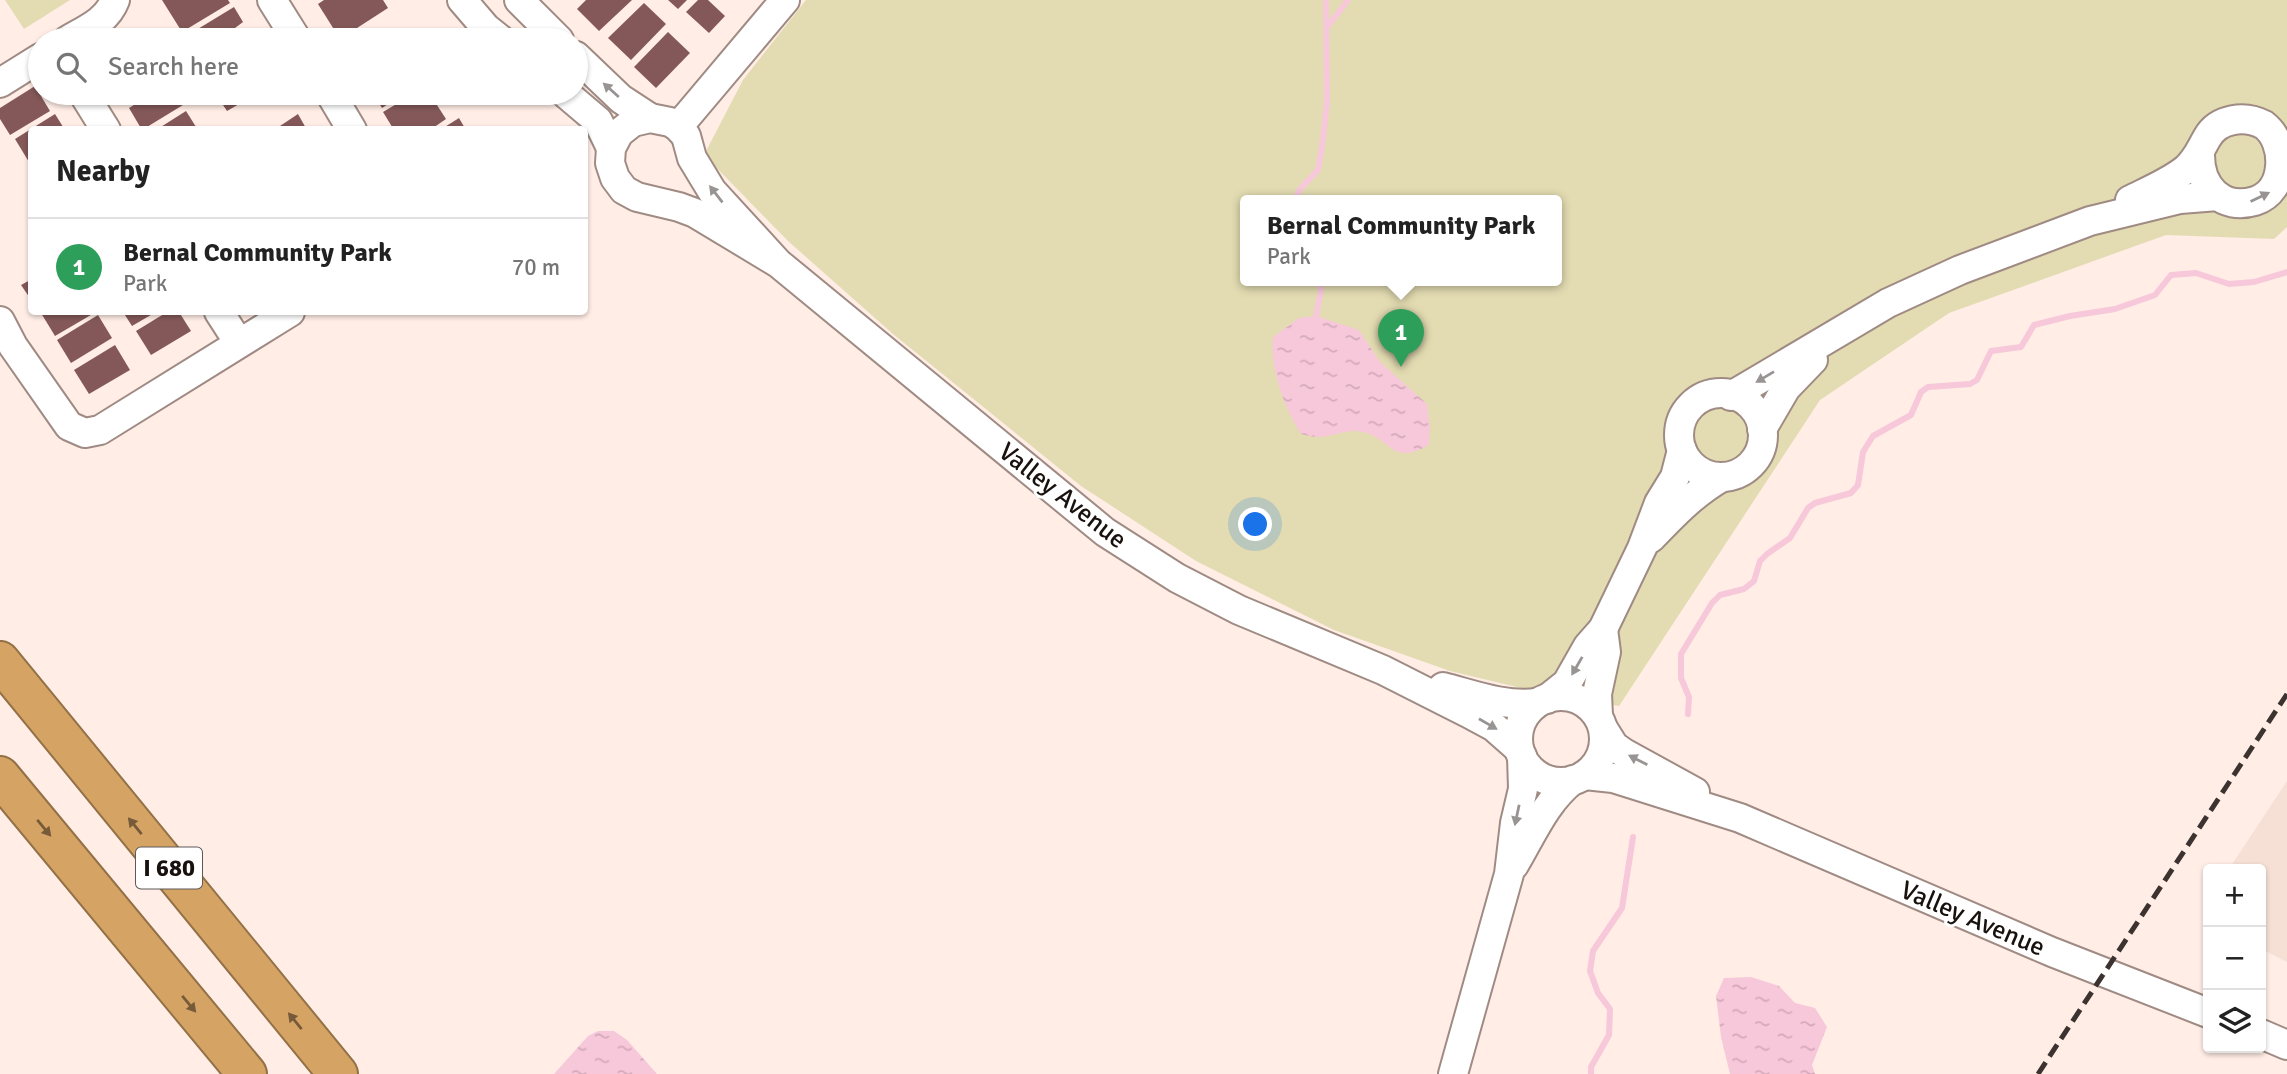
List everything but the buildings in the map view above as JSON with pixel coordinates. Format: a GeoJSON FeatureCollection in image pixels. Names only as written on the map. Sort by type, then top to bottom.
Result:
{"type":"FeatureCollection","features":[{"type":"Feature","properties":{"kind":"highway","name":"I 680"},"geometry":{"type":"LineString","coordinates":[[0,661],[338,1074]]}},
{"type":"Feature","properties":{"kind":"highway","name":"I 680"},"geometry":{"type":"LineString","coordinates":[[0,776],[247,1074]]}},
{"type":"Feature","properties":{"kind":"street"},"geometry":{"type":"LineString","coordinates":[[88,28],[103,19],[115,0]]}},
{"type":"Feature","properties":{"kind":"street"},"geometry":{"type":"LineString","coordinates":[[272,0],[290,28]]}},
{"type":"Feature","properties":{"kind":"street"},"geometry":{"type":"LineString","coordinates":[[462,0],[486,28]]}},
{"type":"Feature","properties":{"kind":"street"},"geometry":{"type":"LineString","coordinates":[[519,0],[547,28]]}},
{"type":"Feature","properties":{"kind":"street"},"geometry":{"type":"LineString","coordinates":[[611,148],[619,133],[633,122],[660,118],[678,127],[785,0]]}},
{"type":"Feature","properties":{"kind":"street"},"geometry":{"type":"LineString","coordinates":[[0,83],[28,66]]}},
{"type":"Feature","properties":{"kind":"street"},"geometry":{"type":"LineString","coordinates":[[588,67],[621,99],[650,118]]}},
{"type":"Feature","properties":{"kind":"street"},"geometry":{"type":"LineString","coordinates":[[90,105],[104,126]]}},
{"type":"Feature","properties":{"kind":"street"},"geometry":{"type":"LineString","coordinates":[[337,105],[350,126]]}},
{"type":"Feature","properties":{"kind":"street","name":"Valley Avenue"},"geometry":{"type":"LineString","coordinates":[[579,105],[598,121],[611,148],[610,163],[615,178],[624,190],[637,197],[695,213],[778,264],[1105,532],[1177,578],[1239,610],[1384,670],[1494,727],[1520,753]]}},
{"type":"Feature","properties":{"kind":"street"},"geometry":{"type":"LineString","coordinates":[[2090,221],[2186,169],[2200,155],[2208,136],[2217,127],[2234,120],[2253,120],[2266,126],[2281,143],[2284,168],[2278,184],[2271,193],[2261,199],[2245,204],[2225,201],[2204,182],[2200,155]]}},
{"type":"Feature","properties":{"kind":"street","name":"Valley Avenue"},"geometry":{"type":"LineString","coordinates":[[678,127],[691,146],[692,158],[712,191],[778,264]]}},
{"type":"Feature","properties":{"kind":"street"},"geometry":{"type":"LineString","coordinates":[[652,200],[668,196],[681,187],[690,173],[692,158]]}},
{"type":"Feature","properties":{"kind":"street"},"geometry":{"type":"LineString","coordinates":[[1731,396],[1888,303],[1960,270],[2090,221],[2180,199],[2218,196]]}},
{"type":"Feature","properties":{"kind":"street"},"geometry":{"type":"LineString","coordinates":[[221,315],[239,343]]}},
{"type":"Feature","properties":{"kind":"street"},"geometry":{"type":"LineString","coordinates":[[0,321],[13,346],[69,426],[85,433],[100,430],[285,315]]}},
{"type":"Feature","properties":{"kind":"street"},"geometry":{"type":"LineString","coordinates":[[1762,429],[1786,388],[1839,332]]}},
{"type":"Feature","properties":{"kind":"street"},"geometry":{"type":"LineString","coordinates":[[1724,394],[1750,405],[1757,414],[1762,429],[1763,437],[1754,461],[1734,475],[1722,477],[1710,476],[1695,468],[1682,450],[1679,437],[1681,422],[1690,408],[1707,396],[1724,394]]}},
{"type":"Feature","properties":{"kind":"street"},"geometry":{"type":"LineString","coordinates":[[1453,1074],[1509,874],[1515,823],[1523,789],[1518,736],[1521,723],[1527,712],[1567,683],[1588,646],[1602,629],[1642,548],[1659,503],[1675,477],[1682,450]]}},
{"type":"Feature","properties":{"kind":"street"},"geometry":{"type":"LineString","coordinates":[[1642,548],[1692,498],[1722,477]]}},
{"type":"Feature","properties":{"kind":"street"},"geometry":{"type":"LineString","coordinates":[[1509,874],[1546,808],[1559,792],[1597,763],[1604,748],[1597,694],[1606,653],[1602,629]]}},
{"type":"Feature","properties":{"kind":"street","name":"Valley Avenue"},"geometry":{"type":"LineString","coordinates":[[1384,670],[1501,702],[1520,705],[1542,701]]}},
{"type":"Feature","properties":{"kind":"street"},"geometry":{"type":"LineString","coordinates":[[1542,701],[1562,696],[1576,699],[1588,705],[1601,723]]}},
{"type":"Feature","properties":{"kind":"street","name":"Valley Avenue"},"geometry":{"type":"LineString","coordinates":[[1601,723],[1614,746],[1624,754],[1740,818],[2052,952],[2203,1011]]}},
{"type":"Feature","properties":{"kind":"street"},"geometry":{"type":"LineString","coordinates":[[1520,753],[1534,772],[1553,781],[1579,778]]}},
{"type":"Feature","properties":{"kind":"street","name":"Valley Avenue"},"geometry":{"type":"LineString","coordinates":[[1579,778],[1613,778],[1740,818]]}},
{"type":"Feature","properties":{"kind":"street"},"geometry":{"type":"LineString","coordinates":[[2266,1036],[2287,1045]]}},
{"type":"Feature","properties":{"kind":"shaded area"},"geometry":{"type":"Polygon","coordinates":[[[5,0],[70,0],[24,29],[5,0]]]}},
{"type":"Feature","properties":{"kind":"shaded area"},"geometry":{"type":"Polygon","coordinates":[[[806,0],[2287,0],[2287,227],[2274,239],[2166,235],[1949,313],[1820,400],[1619,706],[1525,689],[1450,671],[1334,630],[1196,561],[1081,486],[893,334],[788,241],[704,155],[743,80],[806,0]]]}},
{"type":"Feature","properties":{"kind":"shaded area"},"geometry":{"type":"Polygon","coordinates":[[[2287,781],[2287,962],[2266,952],[2266,864],[2232,864],[2287,781]]]}},
{"type":"Feature","properties":{"kind":"water"},"geometry":{"type":"Polygon","coordinates":[[[1316,316],[1359,330],[1380,362],[1427,404],[1429,445],[1407,453],[1399,452],[1363,432],[1351,431],[1318,437],[1301,434],[1289,412],[1276,375],[1273,337],[1299,318],[1316,316]]]}},
{"type":"Feature","properties":{"kind":"water"},"geometry":{"type":"Polygon","coordinates":[[[1751,977],[1779,986],[1795,1003],[1815,1008],[1827,1027],[1812,1065],[1815,1074],[1730,1074],[1721,1037],[1716,996],[1724,978],[1751,977]]]}},
{"type":"Feature","properties":{"kind":"water"},"geometry":{"type":"Polygon","coordinates":[[[598,1031],[614,1031],[627,1040],[657,1074],[554,1074],[588,1036],[598,1031]]]}},
{"type":"Feature","properties":{"kind":"waterway"},"geometry":{"type":"LineString","coordinates":[[1298,195],[1318,170],[1323,139],[1327,102],[1326,0]]}},
{"type":"Feature","properties":{"kind":"waterway"},"geometry":{"type":"LineString","coordinates":[[1328,26],[1348,0]]}},
{"type":"Feature","properties":{"kind":"waterway"},"geometry":{"type":"LineString","coordinates":[[1688,714],[1689,697],[1681,678],[1681,654],[1712,603],[1720,595],[1744,589],[1754,581],[1760,561],[1790,538],[1808,508],[1815,503],[1851,493],[1858,485],[1863,452],[1873,436],[1911,415],[1921,392],[1928,387],[1970,384],[1977,380],[1991,351],[2021,347],[2034,325],[2115,309],[2155,295],[2171,275],[2196,273],[2229,284],[2254,282],[2287,272]]}},
{"type":"Feature","properties":{"kind":"waterway"},"geometry":{"type":"LineString","coordinates":[[1316,316],[1321,286]]}},
{"type":"Feature","properties":{"kind":"waterway"},"geometry":{"type":"LineString","coordinates":[[1591,1074],[1591,1067],[1609,1035],[1610,1009],[1598,993],[1590,971],[1593,951],[1622,908],[1633,837]]}},
{"type":"Feature","properties":{"kind":"railway"},"geometry":{"type":"LineString","coordinates":[[2038,1074],[2287,694]]}},
{"type":"Feature","properties":{"kind":"place","name":"Bernal Community Park"},"geometry":{"type":"Point","coordinates":[1401,367]}}]}
